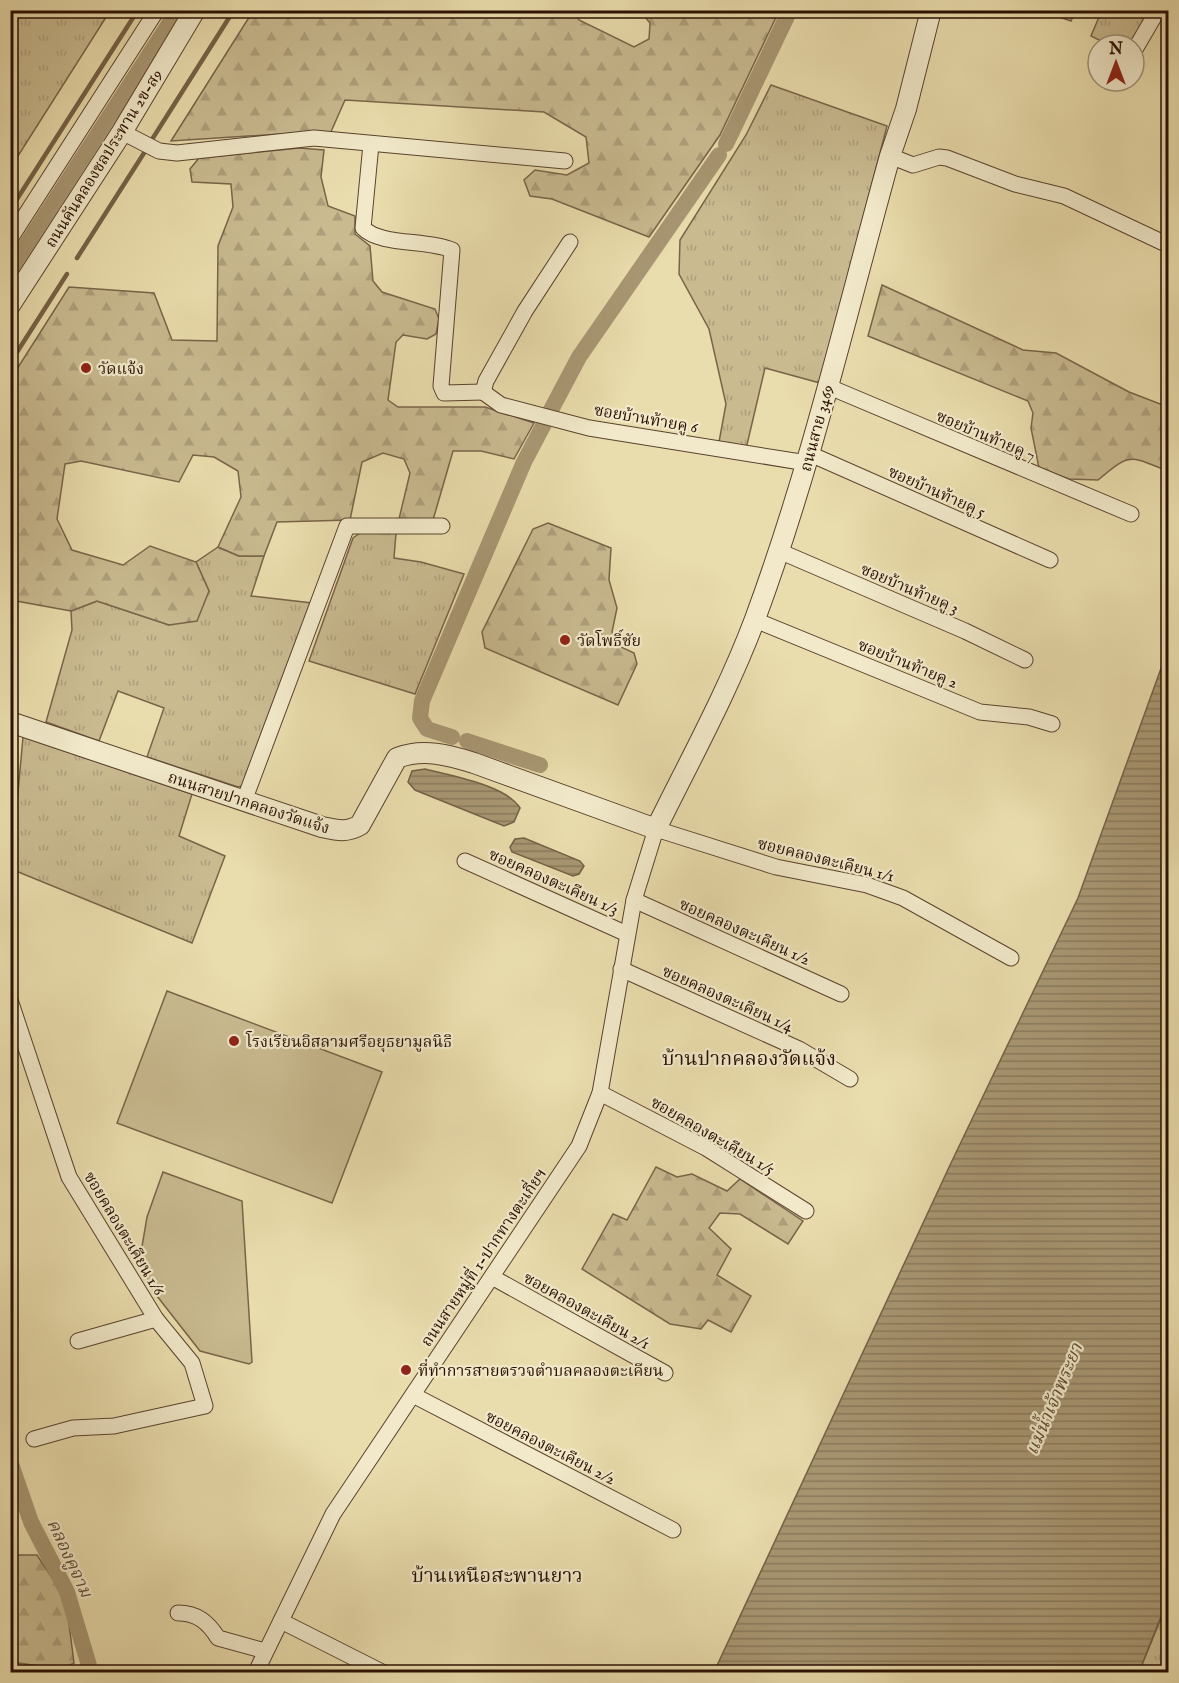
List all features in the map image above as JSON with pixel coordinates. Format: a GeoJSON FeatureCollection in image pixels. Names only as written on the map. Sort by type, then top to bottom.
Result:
{"type":"FeatureCollection","features":[{"type":"Feature","properties":{"kind":"street"},"geometry":{"type":"LineString","coordinates":[[10,238],[157,10]]}},
{"type":"Feature","properties":{"kind":"street","name":"ถนนคันคลองชลประทาน 2ข-ส9"},"geometry":{"type":"LineString","coordinates":[[10,305],[122,132],[195,10]]}},
{"type":"Feature","properties":{"kind":"street","name":"ถนนสาย 3469"},"geometry":{"type":"LineString","coordinates":[[656,829],[736,666],[779,551],[809,459],[890,156],[906,110],[931,10]]}},
{"type":"Feature","properties":{"kind":"street"},"geometry":{"type":"LineString","coordinates":[[1145,33],[1158,10]]}},
{"type":"Feature","properties":{"kind":"street"},"geometry":{"type":"LineString","coordinates":[[122,132],[159,151],[177,153],[314,138],[566,161]]}},
{"type":"Feature","properties":{"kind":"street"},"geometry":{"type":"LineString","coordinates":[[371,144],[363,228],[371,236],[439,244],[452,250],[441,386],[444,393],[453,395],[483,392],[486,381],[525,311],[570,242]]}},
{"type":"Feature","properties":{"kind":"street"},"geometry":{"type":"LineString","coordinates":[[890,156],[913,165],[921,165],[939,157],[947,158],[1015,184],[1064,196],[1168,244]]}},
{"type":"Feature","properties":{"kind":"street","name":"ซอยบ้านท้ายคู 7"},"geometry":{"type":"LineString","coordinates":[[828,386],[1131,514]]}},
{"type":"Feature","properties":{"kind":"street","name":"ซอยบ้านท้ายคู 6"},"geometry":{"type":"LineString","coordinates":[[483,392],[501,405],[589,428],[809,459]]}},
{"type":"Feature","properties":{"kind":"street","name":"ซอยบ้านท้ายคู 5"},"geometry":{"type":"LineString","coordinates":[[809,459],[1050,560]]}},
{"type":"Feature","properties":{"kind":"street"},"geometry":{"type":"LineString","coordinates":[[244,801],[347,526],[442,526]]}},
{"type":"Feature","properties":{"kind":"street","name":"ซอยบ้านท้ายคู 3"},"geometry":{"type":"LineString","coordinates":[[779,551],[965,631],[1025,660]]}},
{"type":"Feature","properties":{"kind":"street","name":"ซอยบ้านท้ายคู 2"},"geometry":{"type":"LineString","coordinates":[[754,620],[980,712],[1029,717],[1052,724]]}},
{"type":"Feature","properties":{"kind":"street","name":"ถนนสายปากคลองวัดแจ้ง"},"geometry":{"type":"LineString","coordinates":[[10,723],[322,827],[352,830],[366,816],[391,765],[397,758],[423,753],[474,763],[656,829]]}},
{"type":"Feature","properties":{"kind":"street","name":"ถนนสายหมู่ที่ 1-ปากทางตะเกี่ยฯ"},"geometry":{"type":"LineString","coordinates":[[256,1672],[325,1528],[579,1146],[600,1093],[634,900],[656,829]]}},
{"type":"Feature","properties":{"kind":"street","name":"ซอยคลองตะเคียน 1/1"},"geometry":{"type":"LineString","coordinates":[[656,829],[776,867],[867,885],[903,898],[1011,958]]}},
{"type":"Feature","properties":{"kind":"street","name":"ซอยคลองตะเคียน 1/3"},"geometry":{"type":"LineString","coordinates":[[465,861],[627,934]]}},
{"type":"Feature","properties":{"kind":"street","name":"ซอยคลองตะเคียน 1/2"},"geometry":{"type":"LineString","coordinates":[[634,900],[841,994]]}},
{"type":"Feature","properties":{"kind":"street","name":"ซอยคลองตะเคียน 1/4"},"geometry":{"type":"LineString","coordinates":[[621,969],[799,1049],[850,1079]]}},
{"type":"Feature","properties":{"kind":"street","name":"ซอยคลองตะเคียน 1/6"},"geometry":{"type":"LineString","coordinates":[[10,1000],[69,1178],[156,1319],[192,1363],[205,1406],[114,1426],[73,1428],[34,1439]]}},
{"type":"Feature","properties":{"kind":"street","name":"ซอยคลองตะเคียน 1/5"},"geometry":{"type":"LineString","coordinates":[[600,1093],[706,1148],[806,1211]]}},
{"type":"Feature","properties":{"kind":"street","name":"ซอยคลองตะเคียน 2/1"},"geometry":{"type":"LineString","coordinates":[[492,1277],[664,1373]]}},
{"type":"Feature","properties":{"kind":"street"},"geometry":{"type":"LineString","coordinates":[[78,1341],[156,1319]]}},
{"type":"Feature","properties":{"kind":"street","name":"ซอยคลองตะเคียน 2/2"},"geometry":{"type":"LineString","coordinates":[[413,1395],[673,1530]]}},
{"type":"Feature","properties":{"kind":"street"},"geometry":{"type":"LineString","coordinates":[[178,1613],[193,1613],[211,1626],[218,1638],[265,1651]]}},
{"type":"Feature","properties":{"kind":"street"},"geometry":{"type":"LineString","coordinates":[[281,1621],[382,1672]]}},
{"type":"Feature","properties":{"kind":"green space"},"geometry":{"type":"Polygon","coordinates":[[[1075,10],[1071,21],[1042,11],[1075,10]]]}},
{"type":"Feature","properties":{"kind":"green space"},"geometry":{"type":"Polygon","coordinates":[[[10,11],[110,11],[11,167],[10,11]]]}},
{"type":"Feature","properties":{"kind":"green space"},"geometry":{"type":"Polygon","coordinates":[[[253,11],[573,11],[579,20],[634,47],[649,39],[650,23],[640,11],[779,11],[720,135],[649,237],[552,199],[530,196],[524,180],[535,170],[567,175],[589,163],[586,137],[544,112],[345,100],[330,134],[312,132],[171,141],[253,11]]]}},
{"type":"Feature","properties":{"kind":"green space"},"geometry":{"type":"Polygon","coordinates":[[[1085,11],[1152,11],[1138,33],[1092,33],[1099,17],[1085,11]]]}},
{"type":"Feature","properties":{"kind":"green space"},"geometry":{"type":"Polygon","coordinates":[[[771,85],[887,126],[820,383],[765,368],[746,449],[719,442],[726,404],[709,329],[679,274],[680,240],[746,135],[771,85]]]}},
{"type":"Feature","properties":{"kind":"green space"},"geometry":{"type":"Polygon","coordinates":[[[299,148],[324,150],[321,177],[328,206],[355,216],[355,234],[370,246],[373,281],[382,292],[435,309],[439,319],[436,334],[427,339],[403,335],[396,342],[388,400],[398,407],[485,407],[534,423],[514,459],[481,451],[453,451],[433,520],[399,519],[410,473],[404,459],[383,453],[362,462],[350,520],[277,522],[264,556],[239,556],[218,547],[241,497],[238,471],[214,457],[193,455],[179,482],[81,461],[65,464],[57,519],[72,550],[123,565],[150,546],[196,562],[209,591],[197,621],[169,625],[97,601],[71,611],[11,600],[10,380],[69,287],[154,293],[172,340],[217,341],[218,246],[233,207],[231,184],[192,182],[190,169],[199,158],[299,148]]]}},
{"type":"Feature","properties":{"kind":"green space"},"geometry":{"type":"Polygon","coordinates":[[[882,285],[1023,350],[1056,353],[1129,392],[1168,407],[1168,471],[1131,459],[1117,465],[1098,480],[1069,479],[1039,468],[1031,428],[1033,413],[1028,401],[868,336],[882,285]]]}},
{"type":"Feature","properties":{"kind":"green space"},"geometry":{"type":"Polygon","coordinates":[[[548,523],[611,548],[609,580],[617,608],[612,632],[619,646],[634,653],[637,664],[618,705],[485,648],[482,632],[533,529],[548,523]]]}},
{"type":"Feature","properties":{"kind":"green space"},"geometry":{"type":"Polygon","coordinates":[[[360,533],[396,533],[394,558],[421,562],[464,574],[415,694],[309,661],[353,538],[360,533]]]}},
{"type":"Feature","properties":{"kind":"green space"},"geometry":{"type":"Polygon","coordinates":[[[218,547],[239,556],[264,556],[251,596],[312,603],[245,785],[238,787],[147,757],[164,708],[118,691],[99,741],[46,722],[72,630],[71,611],[97,601],[169,625],[209,591],[196,562],[218,547]]]}},
{"type":"Feature","properties":{"kind":"green space"},"geometry":{"type":"Polygon","coordinates":[[[23,737],[192,794],[179,836],[225,856],[192,943],[11,869],[23,737]]]}},
{"type":"Feature","properties":{"kind":"green space"},"geometry":{"type":"Polygon","coordinates":[[[167,991],[382,1072],[332,1203],[117,1123],[167,991]]]}},
{"type":"Feature","properties":{"kind":"green space"},"geometry":{"type":"Polygon","coordinates":[[[656,1167],[677,1177],[692,1174],[727,1191],[740,1179],[803,1221],[788,1244],[740,1214],[720,1213],[709,1228],[731,1249],[717,1275],[751,1296],[731,1332],[708,1320],[701,1329],[670,1324],[582,1269],[613,1214],[627,1220],[656,1167]]]}},
{"type":"Feature","properties":{"kind":"green space"},"geometry":{"type":"Polygon","coordinates":[[[163,1172],[242,1201],[252,1362],[249,1364],[200,1351],[157,1296],[139,1264],[147,1217],[163,1172]]]}},
{"type":"Feature","properties":{"kind":"green space"},"geometry":{"type":"Polygon","coordinates":[[[11,1555],[37,1555],[60,1590],[68,1616],[74,1663],[62,1669],[11,1662],[11,1555]]]}},
{"type":"Feature","properties":{"kind":"green space"},"geometry":{"type":"Polygon","coordinates":[[[1164,1611],[1168,1613],[1168,1672],[1139,1672],[1164,1611]]]}},
{"type":"Feature","properties":{"kind":"water","name":"แม่น้ำเจ้าพระยา"},"geometry":{"type":"Polygon","coordinates":[[[1168,649],[1168,1599],[1139,1672],[714,1672],[951,1163],[1078,898],[1168,649]]]}},
{"type":"Feature","properties":{"kind":"water"},"geometry":{"type":"Polygon","coordinates":[[[425,769],[477,782],[503,793],[520,808],[514,822],[504,826],[415,790],[408,782],[412,771],[425,769]]]}},
{"type":"Feature","properties":{"kind":"water"},"geometry":{"type":"Polygon","coordinates":[[[524,838],[580,861],[584,866],[579,874],[573,876],[512,852],[510,847],[515,839],[524,838]]]}},
{"type":"Feature","properties":{"kind":"waterway"},"geometry":{"type":"LineString","coordinates":[[10,210],[138,10]]}},
{"type":"Feature","properties":{"kind":"waterway"},"geometry":{"type":"LineString","coordinates":[[10,270],[178,10]]}},
{"type":"Feature","properties":{"kind":"waterway"},"geometry":{"type":"LineString","coordinates":[[151,141],[234,10]]}},
{"type":"Feature","properties":{"kind":"waterway"},"geometry":{"type":"LineString","coordinates":[[726,144],[790,10]]}},
{"type":"Feature","properties":{"kind":"waterway"},"geometry":{"type":"LineString","coordinates":[[77,258],[144,153]]}},
{"type":"Feature","properties":{"kind":"waterway"},"geometry":{"type":"LineString","coordinates":[[551,410],[579,357],[719,155]]}},
{"type":"Feature","properties":{"kind":"waterway"},"geometry":{"type":"LineString","coordinates":[[10,363],[67,274]]}},
{"type":"Feature","properties":{"kind":"waterway"},"geometry":{"type":"LineString","coordinates":[[452,737],[427,729],[420,718],[422,701],[524,462],[544,424]]}},
{"type":"Feature","properties":{"kind":"waterway"},"geometry":{"type":"LineString","coordinates":[[467,741],[540,765]]}},
{"type":"Feature","properties":{"kind":"waterway","name":"คลองคูจาม"},"geometry":{"type":"LineString","coordinates":[[10,1461],[31,1522],[67,1592],[91,1672]]}},
{"type":"Feature","properties":{"kind":"place","name":"วัดแจ้ง"},"geometry":{"type":"Point","coordinates":[86,368]}},
{"type":"Feature","properties":{"kind":"place","name":"วัดโพธิ์ชัย"},"geometry":{"type":"Point","coordinates":[565,640]}},
{"type":"Feature","properties":{"kind":"place","name":"โรงเรียนอิสลามศรีอยุธยามูลนิธิ"},"geometry":{"type":"Point","coordinates":[234,1041]}},
{"type":"Feature","properties":{"kind":"place","name":"ที่ทำการสายตรวจตำบลคลองตะเคียน"},"geometry":{"type":"Point","coordinates":[406,1370]}},
{"type":"Feature","properties":{"kind":"district","name":"บ้านปากคลองวัดแจ้ง"},"geometry":{"type":"Point","coordinates":[749,1058]}},
{"type":"Feature","properties":{"kind":"district","name":"บ้านเหนือสะพานยาว"},"geometry":{"type":"Point","coordinates":[497,1575]}}]}
